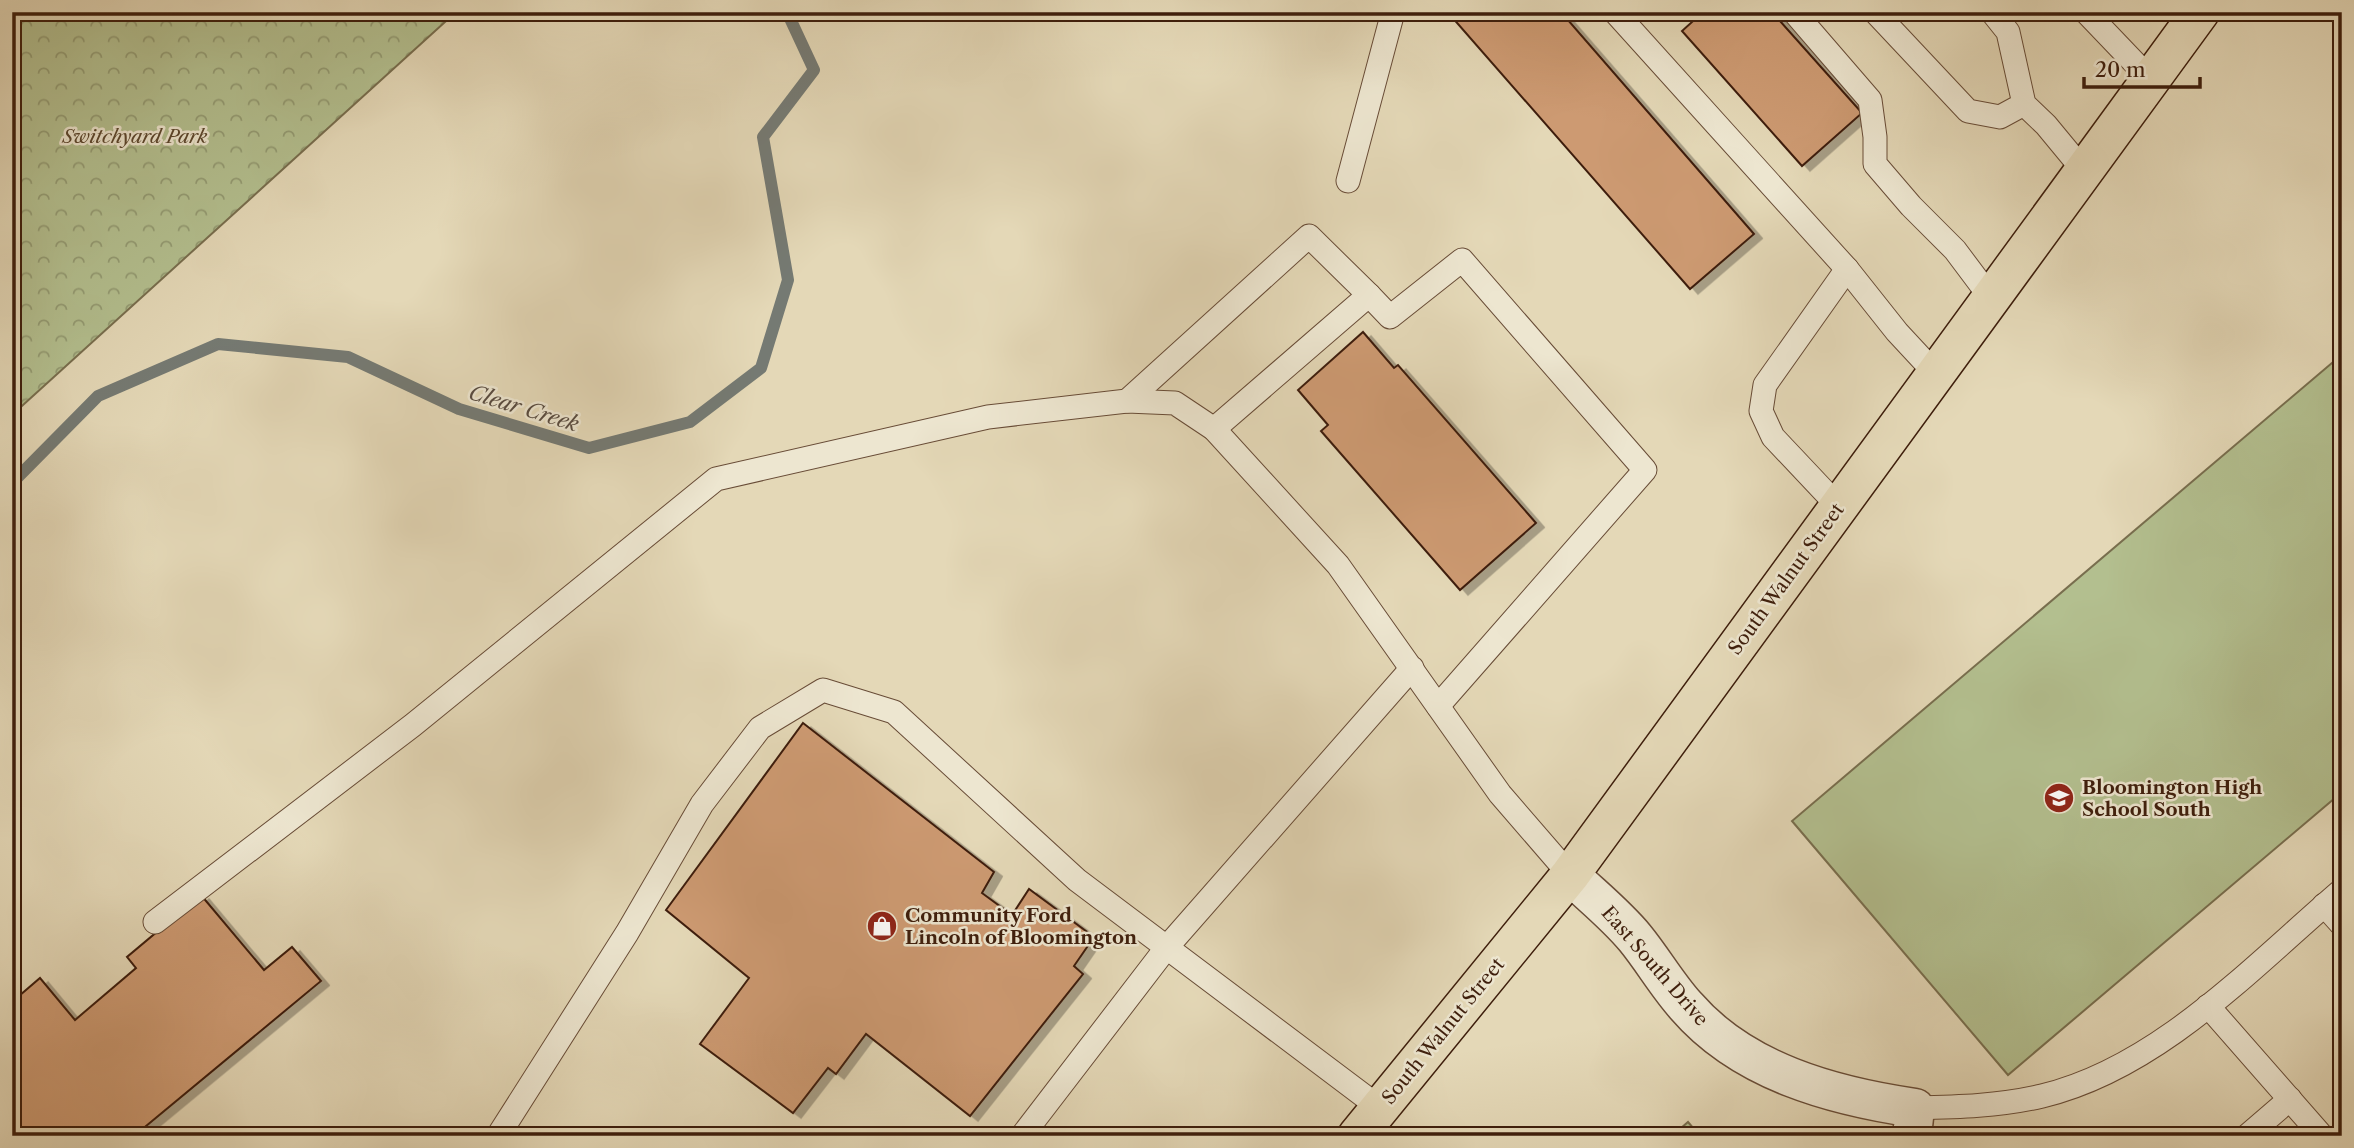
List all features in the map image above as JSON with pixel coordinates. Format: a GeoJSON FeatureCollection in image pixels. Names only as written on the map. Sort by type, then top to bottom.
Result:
{"type":"FeatureCollection","features":[{"type":"Feature","properties":{"kind":"main road","name":"South Walnut Street"},"geometry":{"type":"LineString","coordinates":[[1369,1122],[1570,875],[2200,12]]}},
{"type":"Feature","properties":{"kind":"street","name":"East South Drive"},"geometry":{"type":"LineString","coordinates":[[1570,875],[1634,937],[1687,1007],[1731,1044],[1765,1066],[1814,1086],[1865,1101],[1913,1122]]}},
{"type":"Feature","properties":{"kind":"lane"},"geometry":{"type":"LineString","coordinates":[[1348,181],[1393,12]]}},
{"type":"Feature","properties":{"kind":"lane"},"geometry":{"type":"LineString","coordinates":[[1615,12],[1847,269],[1897,332],[1936,374]]}},
{"type":"Feature","properties":{"kind":"lane"},"geometry":{"type":"LineString","coordinates":[[1794,12],[1870,100],[1875,137],[1875,164],[1955,250],[1991,298]]}},
{"type":"Feature","properties":{"kind":"lane"},"geometry":{"type":"LineString","coordinates":[[1875,12],[1968,111],[2000,117],[2024,104]]}},
{"type":"Feature","properties":{"kind":"lane"},"geometry":{"type":"LineString","coordinates":[[1992,12],[2008,32],[2024,104],[2046,125],[2084,171]]}},
{"type":"Feature","properties":{"kind":"lane"},"geometry":{"type":"LineString","coordinates":[[2086,12],[2151,80]]}},
{"type":"Feature","properties":{"kind":"lane"},"geometry":{"type":"LineString","coordinates":[[1127,401],[1309,236],[1390,317],[1462,260],[1645,470],[1438,706]]}},
{"type":"Feature","properties":{"kind":"lane"},"geometry":{"type":"LineString","coordinates":[[1839,507],[1773,437],[1761,411],[1765,385],[1847,269]]}},
{"type":"Feature","properties":{"kind":"lane"},"geometry":{"type":"LineString","coordinates":[[1214,429],[1369,295]]}},
{"type":"Feature","properties":{"kind":"lane"},"geometry":{"type":"LineString","coordinates":[[155,922],[413,725],[716,479],[988,417],[1127,401],[1175,403],[1214,429],[1339,565],[1500,794],[1570,875]]}},
{"type":"Feature","properties":{"kind":"lane"},"geometry":{"type":"LineString","coordinates":[[1022,1136],[1167,947],[1412,668]]}},
{"type":"Feature","properties":{"kind":"lane"},"geometry":{"type":"LineString","coordinates":[[498,1136],[627,933],[702,804],[760,729],[823,690],[894,712],[1077,880],[1167,947],[1369,1122]]}},
{"type":"Feature","properties":{"kind":"lane"},"geometry":{"type":"LineString","coordinates":[[1913,1122],[2042,1096],[2091,1080],[2180,1028],[2333,897],[2342,925]]}},
{"type":"Feature","properties":{"kind":"lane"},"geometry":{"type":"LineString","coordinates":[[2208,1006],[2322,1136]]}},
{"type":"Feature","properties":{"kind":"lane"},"geometry":{"type":"LineString","coordinates":[[2247,1136],[2290,1099]]}},
{"type":"Feature","properties":{"kind":"green space","name":"Switchyard Park"},"geometry":{"type":"Polygon","coordinates":[[[12,12],[456,12],[12,415],[12,12]]]}},
{"type":"Feature","properties":{"kind":"green space"},"geometry":{"type":"Polygon","coordinates":[[[2339,357],[2342,359],[2342,792],[2008,1075],[1792,821],[2339,357]]]}},
{"type":"Feature","properties":{"kind":"green space"},"geometry":{"type":"Polygon","coordinates":[[[1688,1122],[1700,1136],[1672,1136],[1688,1122]]]}},
{"type":"Feature","properties":{"kind":"building"},"geometry":{"type":"Polygon","coordinates":[[[1455,12],[1561,12],[1754,234],[1690,289],[1451,16],[1455,12]]]}},
{"type":"Feature","properties":{"kind":"building"},"geometry":{"type":"Polygon","coordinates":[[[1703,12],[1772,12],[1862,113],[1802,166],[1682,31],[1703,12]]]}},
{"type":"Feature","properties":{"kind":"building"},"geometry":{"type":"Polygon","coordinates":[[[1363,332],[1394,368],[1398,365],[1536,523],[1460,590],[1321,431],[1328,425],[1298,390],[1363,332]]]}},
{"type":"Feature","properties":{"kind":"building","name":"Community Ford Lincoln of Bloomington"},"geometry":{"type":"Polygon","coordinates":[[[803,723],[994,872],[982,893],[1012,915],[1029,889],[1094,937],[1074,966],[1083,974],[970,1116],[866,1034],[836,1074],[828,1068],[793,1113],[700,1044],[749,978],[666,910],[803,723]]]}},
{"type":"Feature","properties":{"kind":"building"},"geometry":{"type":"Polygon","coordinates":[[[201,895],[264,970],[292,947],[321,981],[134,1136],[12,1136],[12,1069],[17,1065],[12,1059],[12,1002],[40,978],[75,1020],[136,968],[127,957],[201,895]]]}},
{"type":"Feature","properties":{"kind":"waterway","name":"Clear Creek"},"geometry":{"type":"LineString","coordinates":[[12,483],[98,396],[218,344],[348,357],[459,409],[589,448],[690,422],[761,368],[788,280],[763,137],[814,70],[787,12]]}},
{"type":"Feature","properties":{"kind":"place","name":"Bloomington High School South"},"geometry":{"type":"Point","coordinates":[2059,798]}},
{"type":"Feature","properties":{"kind":"place","name":"Community Ford Lincoln of Bloomington"},"geometry":{"type":"Point","coordinates":[882,926]}}]}
